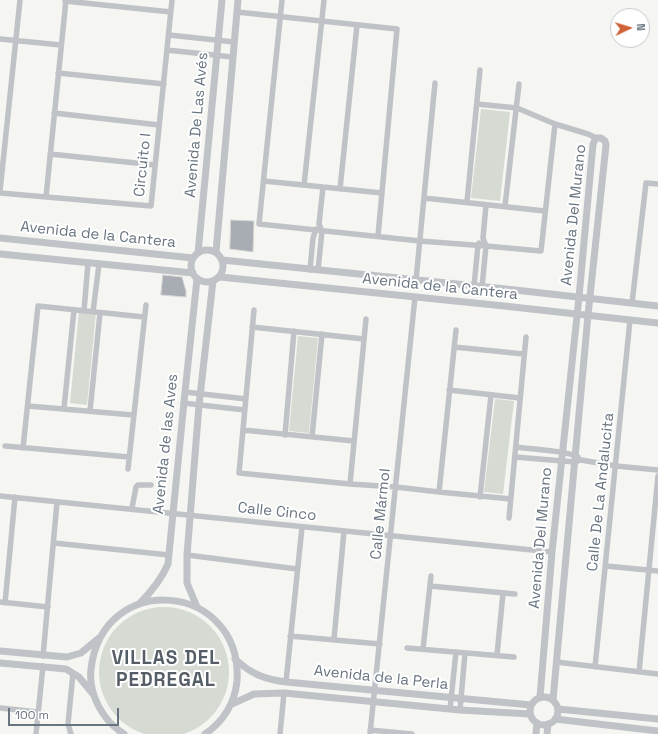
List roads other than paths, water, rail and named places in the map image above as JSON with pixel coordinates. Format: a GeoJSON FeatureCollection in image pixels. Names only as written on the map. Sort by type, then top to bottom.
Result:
{"type":"FeatureCollection","features":[{"type":"Feature","properties":{"kind":"street"},"geometry":{"type":"LineString","coordinates":[[0,192],[20,0]]}},
{"type":"Feature","properties":{"kind":"street"},"geometry":{"type":"LineString","coordinates":[[46,197],[65,0],[171,12]]}},
{"type":"Feature","properties":{"kind":"street","name":"Circuito I"},"geometry":{"type":"LineString","coordinates":[[0,192],[151,206],[172,0]]}},
{"type":"Feature","properties":{"kind":"street","name":"Avenida De Las Avés"},"geometry":{"type":"LineString","coordinates":[[196,255],[222,0]]}},
{"type":"Feature","properties":{"kind":"street","name":"Avenida De Las Avés"},"geometry":{"type":"LineString","coordinates":[[216,252],[238,0]]}},
{"type":"Feature","properties":{"kind":"street"},"geometry":{"type":"LineString","coordinates":[[282,0],[259,224],[420,241],[541,251],[555,124]]}},
{"type":"Feature","properties":{"kind":"street"},"geometry":{"type":"LineString","coordinates":[[304,185],[324,0]]}},
{"type":"Feature","properties":{"kind":"street"},"geometry":{"type":"LineString","coordinates":[[237,12],[398,29],[378,236]]}},
{"type":"Feature","properties":{"kind":"street"},"geometry":{"type":"LineString","coordinates":[[340,189],[357,25]]}},
{"type":"Feature","properties":{"kind":"street"},"geometry":{"type":"LineString","coordinates":[[169,35],[234,42]]}},
{"type":"Feature","properties":{"kind":"street"},"geometry":{"type":"LineString","coordinates":[[0,39],[61,45]]}},
{"type":"Feature","properties":{"kind":"street"},"geometry":{"type":"LineString","coordinates":[[167,50],[232,57]]}},
{"type":"Feature","properties":{"kind":"street"},"geometry":{"type":"LineString","coordinates":[[467,202],[480,70]]}},
{"type":"Feature","properties":{"kind":"street"},"geometry":{"type":"LineString","coordinates":[[58,73],[164,84]]}},
{"type":"Feature","properties":{"kind":"street"},"geometry":{"type":"LineString","coordinates":[[416,280],[435,83]]}},
{"type":"Feature","properties":{"kind":"street"},"geometry":{"type":"LineString","coordinates":[[505,206],[519,84]]}},
{"type":"Feature","properties":{"kind":"street"},"geometry":{"type":"LineString","coordinates":[[477,104],[517,108],[555,124],[588,134],[596,138]]}},
{"type":"Feature","properties":{"kind":"street"},"geometry":{"type":"LineString","coordinates":[[54,113],[159,125]]}},
{"type":"Feature","properties":{"kind":"street","name":"Avenida Del Murano"},"geometry":{"type":"LineString","coordinates":[[540,697],[552,552],[579,297],[593,144],[596,138],[605,141],[606,145],[588,315],[577,459],[553,700]]}},
{"type":"Feature","properties":{"kind":"street"},"geometry":{"type":"LineString","coordinates":[[50,154],[155,165]]}},
{"type":"Feature","properties":{"kind":"street"},"geometry":{"type":"LineString","coordinates":[[264,181],[382,193]]}},
{"type":"Feature","properties":{"kind":"street"},"geometry":{"type":"LineString","coordinates":[[632,303],[646,183],[658,184]]}},
{"type":"Feature","properties":{"kind":"street"},"geometry":{"type":"LineString","coordinates":[[318,270],[322,231],[319,224],[323,187]]}},
{"type":"Feature","properties":{"kind":"street"},"geometry":{"type":"LineString","coordinates":[[424,198],[545,211]]}},
{"type":"Feature","properties":{"kind":"street"},"geometry":{"type":"LineString","coordinates":[[482,286],[486,246],[483,238],[486,205]]}},
{"type":"Feature","properties":{"kind":"street"},"geometry":{"type":"LineString","coordinates":[[310,270],[314,230],[319,224]]}},
{"type":"Feature","properties":{"kind":"street","name":"Avenida de la Cantera"},"geometry":{"type":"LineString","coordinates":[[0,238],[196,255]]}},
{"type":"Feature","properties":{"kind":"street"},"geometry":{"type":"LineString","coordinates":[[474,286],[478,245],[483,238]]}},
{"type":"Feature","properties":{"kind":"street"},"geometry":{"type":"LineString","coordinates":[[207,250],[216,252],[222,260],[222,271],[217,279],[202,282],[195,276],[191,263],[196,255],[207,250]]}},
{"type":"Feature","properties":{"kind":"street","name":"Avenida de la Cantera"},"geometry":{"type":"LineString","coordinates":[[0,254],[195,276]]}},
{"type":"Feature","properties":{"kind":"street","name":"Avenida de la Cantera"},"geometry":{"type":"LineString","coordinates":[[222,260],[482,286],[658,306]]}},
{"type":"Feature","properties":{"kind":"street"},"geometry":{"type":"LineString","coordinates":[[84,311],[88,263]]}},
{"type":"Feature","properties":{"kind":"street"},"geometry":{"type":"LineString","coordinates":[[94,312],[99,264]]}},
{"type":"Feature","properties":{"kind":"street","name":"Avenida de las Aves"},"geometry":{"type":"LineString","coordinates":[[140,603],[151,592],[162,577],[168,564],[195,276]]}},
{"type":"Feature","properties":{"kind":"street","name":"Avenida de la Cantera"},"geometry":{"type":"LineString","coordinates":[[217,279],[415,297],[658,323]]}},
{"type":"Feature","properties":{"kind":"street","name":"Avenida de las Aves"},"geometry":{"type":"LineString","coordinates":[[197,608],[187,583],[187,555],[200,394],[217,279]]}},
{"type":"Feature","properties":{"kind":"street","name":"Calle Mármol"},"geometry":{"type":"LineString","coordinates":[[370,732],[415,297]]}},
{"type":"Feature","properties":{"kind":"street"},"geometry":{"type":"LineString","coordinates":[[128,469],[146,305]]}},
{"type":"Feature","properties":{"kind":"street"},"geometry":{"type":"LineString","coordinates":[[23,448],[38,306],[144,317]]}},
{"type":"Feature","properties":{"kind":"street"},"geometry":{"type":"LineString","coordinates":[[64,408],[74,310]]}},
{"type":"Feature","properties":{"kind":"street"},"geometry":{"type":"LineString","coordinates":[[254,310],[239,473],[350,484],[396,486],[510,499]]}},
{"type":"Feature","properties":{"kind":"street"},"geometry":{"type":"LineString","coordinates":[[90,411],[100,313]]}},
{"type":"Feature","properties":{"kind":"street"},"geometry":{"type":"LineString","coordinates":[[350,484],[366,319]]}},
{"type":"Feature","properties":{"kind":"street","name":"Calle De La Andalucita"},"geometry":{"type":"LineString","coordinates":[[595,667],[630,320]]}},
{"type":"Feature","properties":{"kind":"street"},"geometry":{"type":"LineString","coordinates":[[252,327],[364,339]]}},
{"type":"Feature","properties":{"kind":"street"},"geometry":{"type":"LineString","coordinates":[[439,492],[456,330]]}},
{"type":"Feature","properties":{"kind":"street"},"geometry":{"type":"LineString","coordinates":[[285,435],[294,331]]}},
{"type":"Feature","properties":{"kind":"street"},"geometry":{"type":"LineString","coordinates":[[312,437],[322,334]]}},
{"type":"Feature","properties":{"kind":"street"},"geometry":{"type":"LineString","coordinates":[[509,518],[526,337]]}},
{"type":"Feature","properties":{"kind":"street"},"geometry":{"type":"LineString","coordinates":[[454,347],[524,354]]}},
{"type":"Feature","properties":{"kind":"street"},"geometry":{"type":"LineString","coordinates":[[449,390],[520,398]]}},
{"type":"Feature","properties":{"kind":"street"},"geometry":{"type":"LineString","coordinates":[[184,392],[246,400]]}},
{"type":"Feature","properties":{"kind":"street"},"geometry":{"type":"LineString","coordinates":[[480,496],[491,395]]}},
{"type":"Feature","properties":{"kind":"street"},"geometry":{"type":"LineString","coordinates":[[184,404],[245,410]]}},
{"type":"Feature","properties":{"kind":"street"},"geometry":{"type":"LineString","coordinates":[[28,406],[133,415]]}},
{"type":"Feature","properties":{"kind":"street"},"geometry":{"type":"LineString","coordinates":[[243,430],[354,441]]}},
{"type":"Feature","properties":{"kind":"street"},"geometry":{"type":"LineString","coordinates":[[5,446],[130,457]]}},
{"type":"Feature","properties":{"kind":"street"},"geometry":{"type":"LineString","coordinates":[[516,447],[563,453],[577,459],[616,466],[658,470]]}},
{"type":"Feature","properties":{"kind":"street"},"geometry":{"type":"LineString","coordinates":[[515,457],[562,462],[577,459]]}},
{"type":"Feature","properties":{"kind":"street"},"geometry":{"type":"LineString","coordinates":[[638,672],[658,476]]}},
{"type":"Feature","properties":{"kind":"street"},"geometry":{"type":"LineString","coordinates":[[132,508],[136,487],[138,485],[151,485]]}},
{"type":"Feature","properties":{"kind":"street","name":"Calle Cinco"},"geometry":{"type":"LineString","coordinates":[[0,496],[132,508],[552,552]]}},
{"type":"Feature","properties":{"kind":"street"},"geometry":{"type":"LineString","coordinates":[[15,497],[3,603],[48,607]]}},
{"type":"Feature","properties":{"kind":"street"},"geometry":{"type":"LineString","coordinates":[[43,656],[57,502]]}},
{"type":"Feature","properties":{"kind":"street"},"geometry":{"type":"LineString","coordinates":[[286,682],[302,527]]}},
{"type":"Feature","properties":{"kind":"street"},"geometry":{"type":"LineString","coordinates":[[334,640],[344,531]]}},
{"type":"Feature","properties":{"kind":"street"},"geometry":{"type":"LineString","coordinates":[[54,543],[169,555]]}},
{"type":"Feature","properties":{"kind":"street"},"geometry":{"type":"LineString","coordinates":[[187,555],[297,569]]}},
{"type":"Feature","properties":{"kind":"street"},"geometry":{"type":"LineString","coordinates":[[606,566],[658,571]]}},
{"type":"Feature","properties":{"kind":"street"},"geometry":{"type":"LineString","coordinates":[[423,649],[431,576]]}},
{"type":"Feature","properties":{"kind":"street"},"geometry":{"type":"LineString","coordinates":[[430,586],[515,594]]}},
{"type":"Feature","properties":{"kind":"street"},"geometry":{"type":"LineString","coordinates":[[497,655],[503,593]]}},
{"type":"Feature","properties":{"kind":"street"},"geometry":{"type":"LineString","coordinates":[[0,651],[67,657],[80,653],[100,636],[111,622],[124,611],[140,603],[159,600],[179,601],[197,608],[210,616],[221,627],[230,640],[237,671],[236,686],[232,704],[223,717],[205,734]]}},
{"type":"Feature","properties":{"kind":"street"},"geometry":{"type":"LineString","coordinates":[[94,695],[91,668],[93,655],[100,636]]}},
{"type":"Feature","properties":{"kind":"street"},"geometry":{"type":"LineString","coordinates":[[290,636],[380,644]]}},
{"type":"Feature","properties":{"kind":"street"},"geometry":{"type":"LineString","coordinates":[[407,648],[514,657]]}},
{"type":"Feature","properties":{"kind":"street"},"geometry":{"type":"LineString","coordinates":[[450,709],[456,652]]}},
{"type":"Feature","properties":{"kind":"street"},"geometry":{"type":"LineString","coordinates":[[460,710],[465,653]]}},
{"type":"Feature","properties":{"kind":"street","name":"Avenida de la Perla"},"geometry":{"type":"LineString","coordinates":[[235,658],[245,668],[255,674],[268,679],[286,682],[531,705]]}},
{"type":"Feature","properties":{"kind":"street"},"geometry":{"type":"LineString","coordinates":[[556,662],[658,674]]}},
{"type":"Feature","properties":{"kind":"street"},"geometry":{"type":"LineString","coordinates":[[0,663],[66,669],[79,676],[94,695],[103,714],[117,730],[124,734]]}},
{"type":"Feature","properties":{"kind":"street"},"geometry":{"type":"LineString","coordinates":[[36,734],[42,666]]}},
{"type":"Feature","properties":{"kind":"street"},"geometry":{"type":"LineString","coordinates":[[71,734],[68,724],[73,673]]}},
{"type":"Feature","properties":{"kind":"street","name":"Avenida de la Perla"},"geometry":{"type":"LineString","coordinates":[[232,704],[254,694],[284,694],[460,710],[530,714]]}},
{"type":"Feature","properties":{"kind":"street"},"geometry":{"type":"LineString","coordinates":[[280,734],[284,694]]}},
{"type":"Feature","properties":{"kind":"street"},"geometry":{"type":"LineString","coordinates":[[540,697],[547,697],[553,700],[558,709],[555,719],[548,724],[542,725],[534,721],[530,714],[531,705],[533,702],[540,697]]}},
{"type":"Feature","properties":{"kind":"street"},"geometry":{"type":"LineString","coordinates":[[0,708],[38,712]]}},
{"type":"Feature","properties":{"kind":"street"},"geometry":{"type":"LineString","coordinates":[[558,709],[658,719]]}},
{"type":"Feature","properties":{"kind":"street"},"geometry":{"type":"LineString","coordinates":[[555,719],[633,731],[658,731]]}},
{"type":"Feature","properties":{"kind":"street"},"geometry":{"type":"LineString","coordinates":[[536,734],[537,723]]}},
{"type":"Feature","properties":{"kind":"street"},"geometry":{"type":"LineString","coordinates":[[547,734],[548,724]]}},
{"type":"Feature","properties":{"kind":"street"},"geometry":{"type":"LineString","coordinates":[[370,732],[412,734]]}},
{"type":"Feature","properties":{"kind":"district","name":"VILLAS DEL PEDREGAL"},"geometry":{"type":"Point","coordinates":[166,670]}}]}
